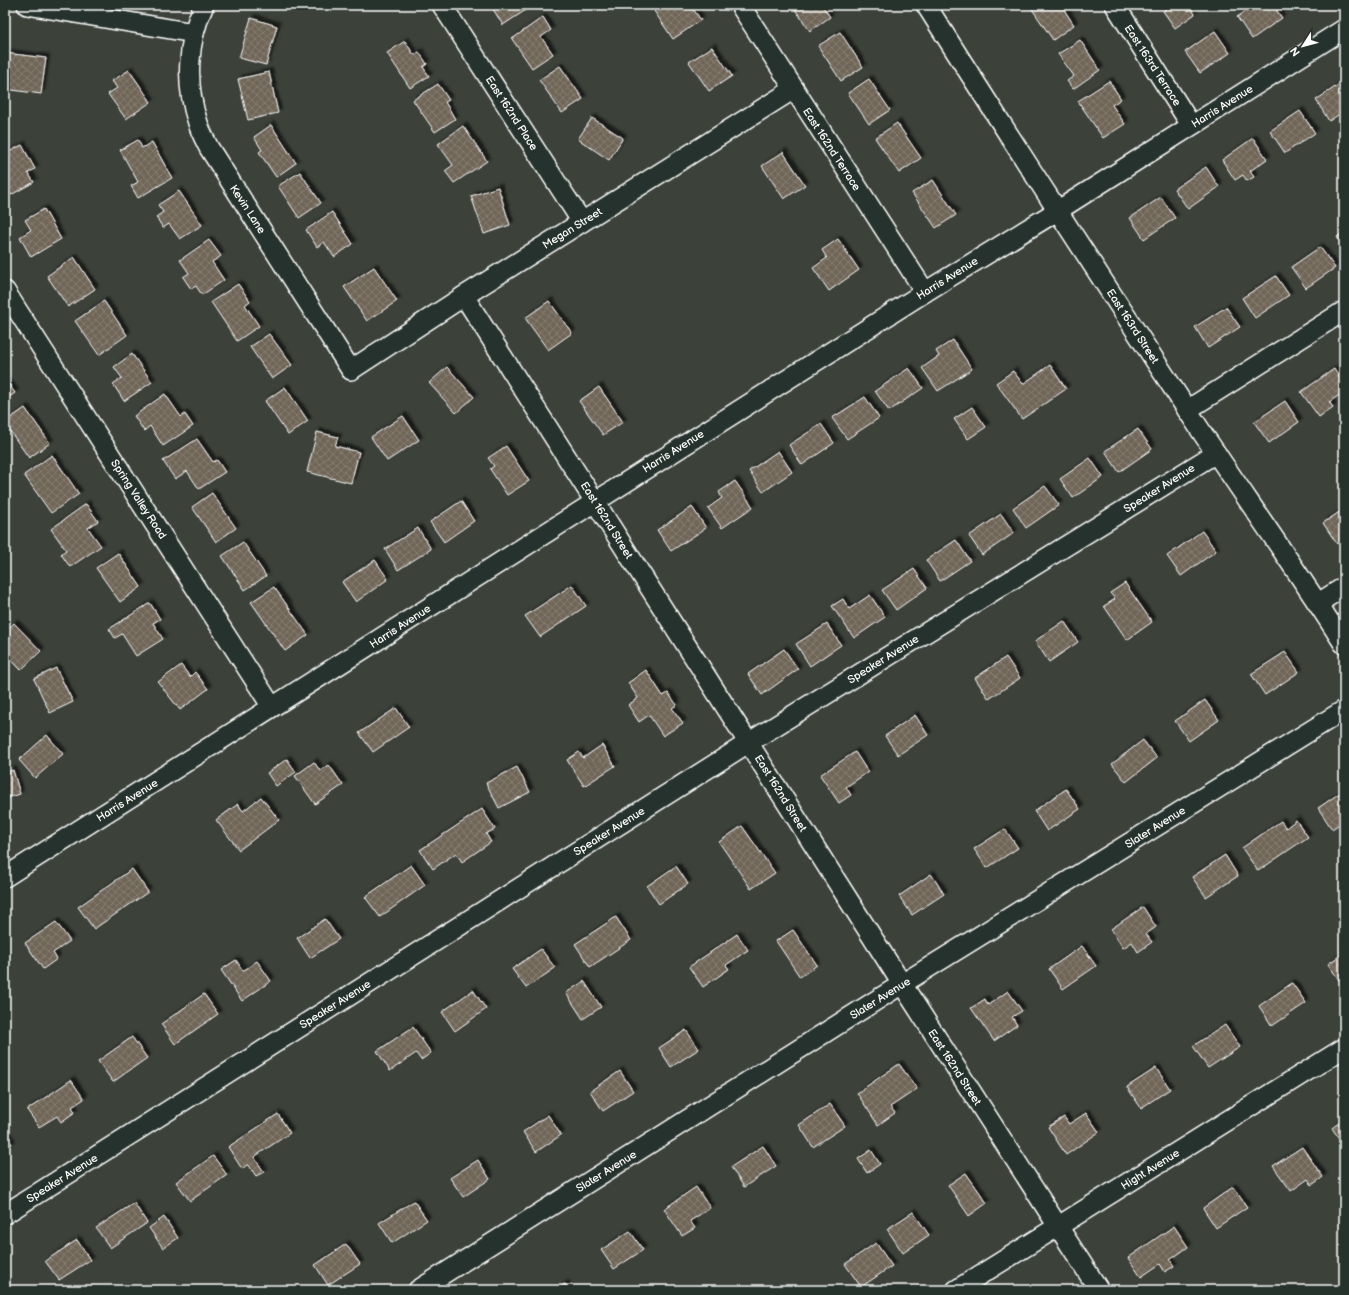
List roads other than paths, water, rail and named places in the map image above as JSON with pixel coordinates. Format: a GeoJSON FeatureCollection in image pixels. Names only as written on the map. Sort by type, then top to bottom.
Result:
{"type":"FeatureCollection","features":[{"type":"Feature","properties":{"kind":"street"},"geometry":{"type":"LineString","coordinates":[[27,5],[194,33]]}},
{"type":"Feature","properties":{"kind":"street","name":"Kevin Lane"},"geometry":{"type":"LineString","coordinates":[[204,5],[194,33],[189,71],[192,99],[198,123],[209,148],[351,370]]}},
{"type":"Feature","properties":{"kind":"street","name":"East 162nd Place"},"geometry":{"type":"LineString","coordinates":[[442,5],[582,222]]}},
{"type":"Feature","properties":{"kind":"street","name":"East 162nd Terrace"},"geometry":{"type":"LineString","coordinates":[[740,5],[925,292]]}},
{"type":"Feature","properties":{"kind":"street","name":"East 163rd Street"},"geometry":{"type":"LineString","coordinates":[[926,5],[1057,211],[1187,410],[1318,603],[1344,644]]}},
{"type":"Feature","properties":{"kind":"street","name":"East 163rd Terrace"},"geometry":{"type":"LineString","coordinates":[[1114,5],[1192,125]]}},
{"type":"Feature","properties":{"kind":"street","name":"Harris Avenue"},"geometry":{"type":"LineString","coordinates":[[5,878],[595,501],[1344,29]]}},
{"type":"Feature","properties":{"kind":"street","name":"Megan Street"},"geometry":{"type":"LineString","coordinates":[[351,370],[464,296],[794,89]]}},
{"type":"Feature","properties":{"kind":"street","name":"Spring Valley Road"},"geometry":{"type":"LineString","coordinates":[[5,290],[272,707]]}},
{"type":"Feature","properties":{"kind":"street","name":"East 162nd Street"},"geometry":{"type":"LineString","coordinates":[[464,296],[748,743],[1099,1290]]}},
{"type":"Feature","properties":{"kind":"street"},"geometry":{"type":"LineString","coordinates":[[1187,410],[1344,311]]}},
{"type":"Feature","properties":{"kind":"street","name":"Speaker Avenue"},"geometry":{"type":"LineString","coordinates":[[5,1214],[748,743],[1216,452]]}},
{"type":"Feature","properties":{"kind":"street"},"geometry":{"type":"LineString","coordinates":[[1318,603],[1344,587]]}},
{"type":"Feature","properties":{"kind":"street","name":"Slater Avenue"},"geometry":{"type":"LineString","coordinates":[[418,1290],[902,984],[1344,710]]}},
{"type":"Feature","properties":{"kind":"street","name":"Hight Avenue"},"geometry":{"type":"LineString","coordinates":[[956,1290],[1344,1048]]}}]}
